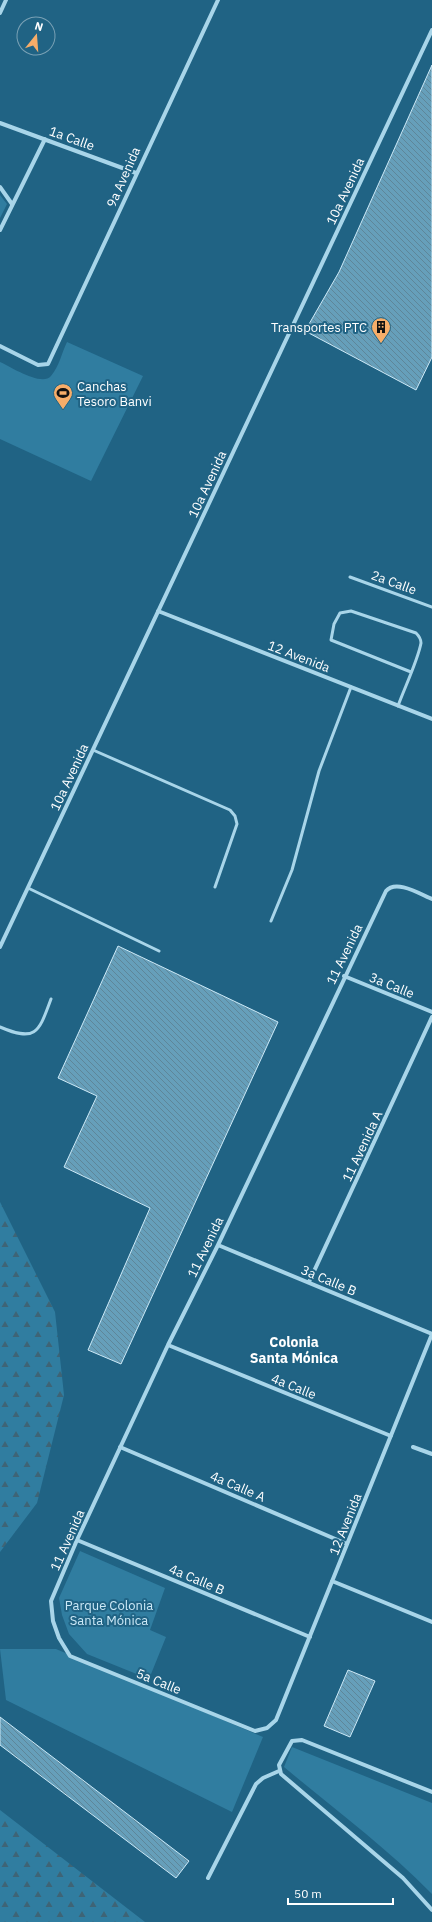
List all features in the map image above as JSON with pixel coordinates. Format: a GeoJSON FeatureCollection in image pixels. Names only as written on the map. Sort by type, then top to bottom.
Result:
{"type":"FeatureCollection","features":[{"type":"Feature","properties":{"kind":"street"},"geometry":{"type":"LineString","coordinates":[[0,12],[6,0]]}},
{"type":"Feature","properties":{"kind":"street","name":"9a Avenida"},"geometry":{"type":"LineString","coordinates":[[0,346],[38,365],[48,364],[218,0]]}},
{"type":"Feature","properties":{"kind":"street","name":"10a Avenida"},"geometry":{"type":"LineString","coordinates":[[0,947],[432,30]]}},
{"type":"Feature","properties":{"kind":"street","name":"1a Calle"},"geometry":{"type":"LineString","coordinates":[[0,123],[136,173]]}},
{"type":"Feature","properties":{"kind":"street"},"geometry":{"type":"LineString","coordinates":[[0,230],[45,139]]}},
{"type":"Feature","properties":{"kind":"street"},"geometry":{"type":"LineString","coordinates":[[0,187],[12,204]]}},
{"type":"Feature","properties":{"kind":"street","name":"12 Avenida"},"geometry":{"type":"LineString","coordinates":[[158,611],[432,719]]}},
{"type":"Feature","properties":{"kind":"street","name":"11 Avenida"},"geometry":{"type":"LineString","coordinates":[[53,1621],[51,1601],[77,1540],[168,1345],[218,1244],[344,976],[386,891],[392,886],[399,886],[432,899]]}},
{"type":"Feature","properties":{"kind":"street","name":"3a Calle"},"geometry":{"type":"LineString","coordinates":[[344,976],[432,1012]]}},
{"type":"Feature","properties":{"kind":"street","name":"11 Avenida A"},"geometry":{"type":"LineString","coordinates":[[309,1282],[432,1017]]}},
{"type":"Feature","properties":{"kind":"street","name":"3a Calle B"},"geometry":{"type":"LineString","coordinates":[[218,1244],[432,1334]]}},
{"type":"Feature","properties":{"kind":"street","name":"12 Avenida"},"geometry":{"type":"LineString","coordinates":[[276,1720],[432,1334]]}},
{"type":"Feature","properties":{"kind":"street","name":"4a Calle"},"geometry":{"type":"LineString","coordinates":[[168,1345],[391,1436]]}},
{"type":"Feature","properties":{"kind":"street","name":"4a Calle A"},"geometry":{"type":"LineString","coordinates":[[120,1446],[347,1544]]}},
{"type":"Feature","properties":{"kind":"street"},"geometry":{"type":"LineString","coordinates":[[413,1447],[432,1454]]}},
{"type":"Feature","properties":{"kind":"street","name":"4a Calle B"},"geometry":{"type":"LineString","coordinates":[[77,1540],[310,1637]]}},
{"type":"Feature","properties":{"kind":"street"},"geometry":{"type":"LineString","coordinates":[[332,1581],[432,1622]]}},
{"type":"Feature","properties":{"kind":"street","name":"5a Calle"},"geometry":{"type":"LineString","coordinates":[[53,1621],[59,1638],[70,1656],[255,1731],[267,1728],[276,1720]]}},
{"type":"Feature","properties":{"kind":"street"},"geometry":{"type":"LineString","coordinates":[[432,1792],[302,1740],[292,1741],[283,1754],[279,1765],[279,1771],[403,1878],[432,1910]]}},
{"type":"Feature","properties":{"kind":"street"},"geometry":{"type":"LineString","coordinates":[[208,1878],[256,1784],[263,1778],[279,1771]]}},
{"type":"Feature","properties":{"kind":"lane","name":"2a Calle"},"geometry":{"type":"LineString","coordinates":[[350,577],[432,607]]}},
{"type":"Feature","properties":{"kind":"lane"},"geometry":{"type":"LineString","coordinates":[[398,706],[411,672],[421,642],[416,633],[351,611],[340,613],[334,624],[331,640],[411,672]]}},
{"type":"Feature","properties":{"kind":"lane"},"geometry":{"type":"LineString","coordinates":[[271,921],[292,870],[320,771],[351,687]]}},
{"type":"Feature","properties":{"kind":"lane"},"geometry":{"type":"LineString","coordinates":[[93,750],[230,810],[235,816],[237,824],[215,887]]}},
{"type":"Feature","properties":{"kind":"lane"},"geometry":{"type":"LineString","coordinates":[[28,888],[159,950]]}},
{"type":"Feature","properties":{"kind":"lane"},"geometry":{"type":"LineString","coordinates":[[0,1027],[24,1036],[34,1032],[42,1022],[51,999]]}},
{"type":"Feature","properties":{"kind":"green space"},"geometry":{"type":"Polygon","coordinates":[[[0,195],[7,204],[0,218],[0,195]]]}},
{"type":"Feature","properties":{"kind":"green space","name":"Canchas Tesoro Banvi"},"geometry":{"type":"Polygon","coordinates":[[[67,342],[143,376],[91,481],[0,439],[0,362],[34,378],[47,379],[56,368],[67,342]]]}},
{"type":"Feature","properties":{"kind":"green space"},"geometry":{"type":"Polygon","coordinates":[[[0,1202],[55,1312],[64,1395],[37,1503],[0,1552],[0,1202]]]}},
{"type":"Feature","properties":{"kind":"green space","name":"Parque Colonia Santa Mónica"},"geometry":{"type":"Polygon","coordinates":[[[80,1551],[165,1588],[150,1630],[166,1637],[149,1679],[87,1654],[69,1634],[62,1615],[59,1598],[80,1551]]]}},
{"type":"Feature","properties":{"kind":"green space"},"geometry":{"type":"Polygon","coordinates":[[[0,1649],[56,1649],[263,1737],[232,1812],[6,1700],[0,1649]]]}},
{"type":"Feature","properties":{"kind":"green space"},"geometry":{"type":"Polygon","coordinates":[[[292,1747],[432,1803],[432,1894],[378,1844],[284,1767],[292,1747]]]}},
{"type":"Feature","properties":{"kind":"green space"},"geometry":{"type":"Polygon","coordinates":[[[0,1810],[145,1922],[0,1922],[0,1810]]]}},
{"type":"Feature","properties":{"kind":"building"},"geometry":{"type":"Polygon","coordinates":[[[432,65],[432,357],[416,390],[305,331],[339,272],[432,65]]]}},
{"type":"Feature","properties":{"kind":"building"},"geometry":{"type":"Polygon","coordinates":[[[118,946],[278,1022],[121,1364],[88,1350],[150,1208],[64,1167],[97,1096],[58,1078],[118,946]]]}},
{"type":"Feature","properties":{"kind":"building"},"geometry":{"type":"Polygon","coordinates":[[[348,1670],[375,1681],[350,1737],[324,1726],[348,1670]]]}},
{"type":"Feature","properties":{"kind":"building"},"geometry":{"type":"Polygon","coordinates":[[[0,1717],[189,1861],[176,1878],[0,1745],[0,1717]]]}},
{"type":"Feature","properties":{"kind":"place","name":"Transportes PTC"},"geometry":{"type":"Point","coordinates":[381,344]}},
{"type":"Feature","properties":{"kind":"place","name":"Canchas Tesoro Banvi"},"geometry":{"type":"Point","coordinates":[63,410]}},
{"type":"Feature","properties":{"kind":"district","name":"Colonia Santa Mónica"},"geometry":{"type":"Point","coordinates":[294,1350]}}]}
